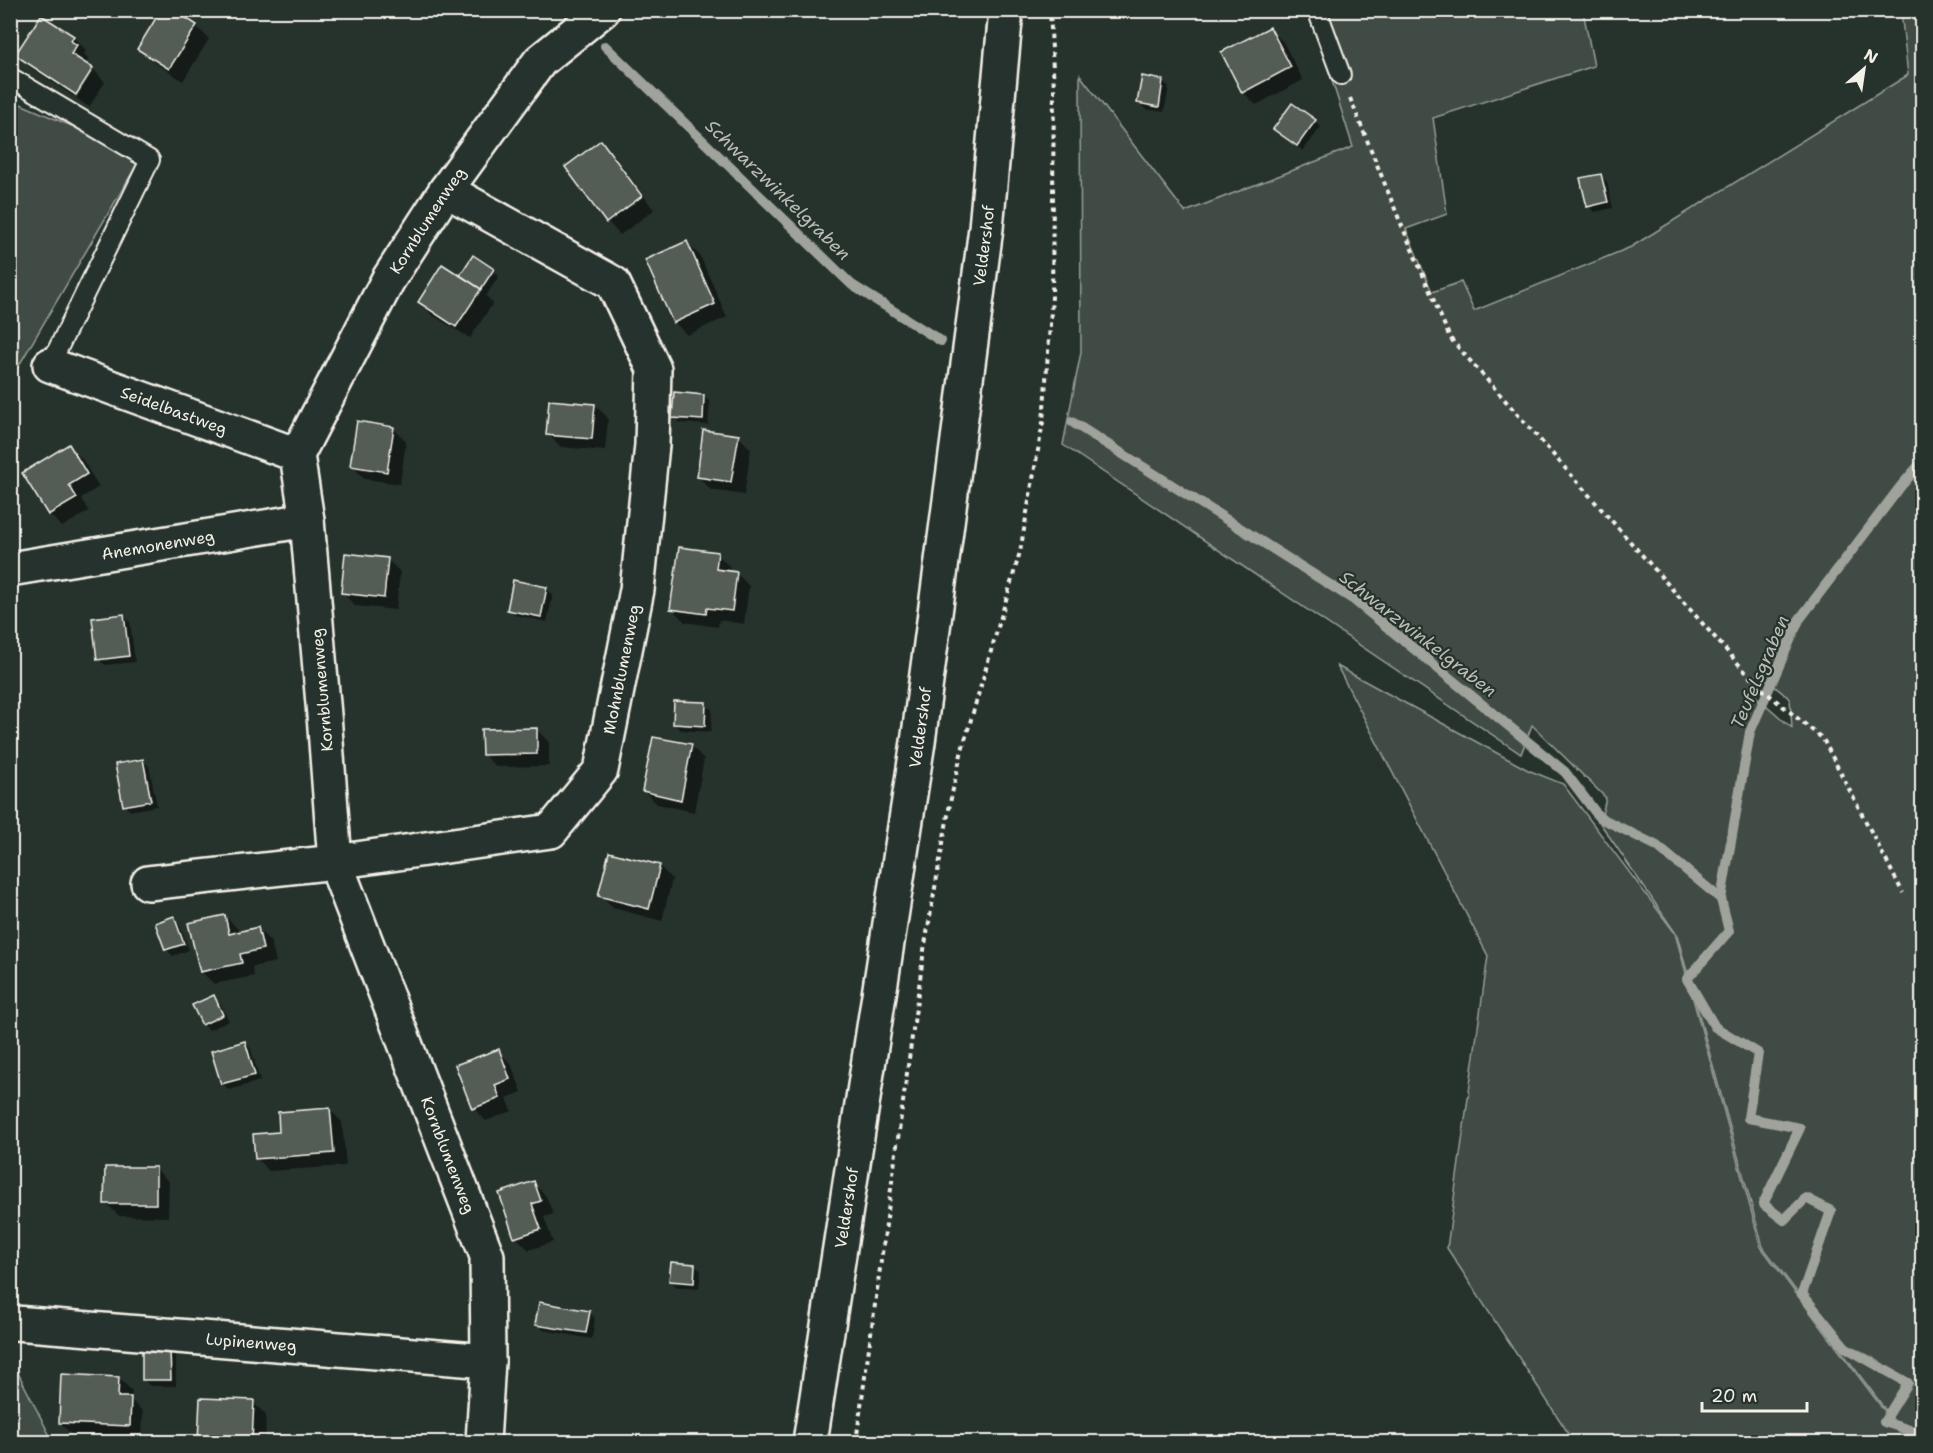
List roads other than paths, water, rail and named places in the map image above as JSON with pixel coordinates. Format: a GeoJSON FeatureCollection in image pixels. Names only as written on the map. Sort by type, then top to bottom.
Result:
{"type":"FeatureCollection","features":[{"type":"Feature","properties":{"kind":"street","name":"Kornblumenweg"},"geometry":{"type":"LineString","coordinates":[[483,1443],[488,1361],[487,1256],[335,862],[307,520],[297,455],[388,280],[446,189],[540,61],[603,10]]}},
{"type":"Feature","properties":{"kind":"street","name":"Veldershof"},"geometry":{"type":"LineString","coordinates":[[810,1443],[918,742],[986,228],[1006,10]]}},
{"type":"Feature","properties":{"kind":"street","name":"Mohnblumenweg"},"geometry":{"type":"LineString","coordinates":[[148,883],[335,862],[552,831],[602,770],[637,590],[652,445],[654,369],[613,283],[446,189]]}},
{"type":"Feature","properties":{"kind":"street","name":"Seidelbastweg"},"geometry":{"type":"LineString","coordinates":[[50,365],[297,455]]}},
{"type":"Feature","properties":{"kind":"street","name":"Anemonenweg"},"geometry":{"type":"LineString","coordinates":[[10,569],[307,520]]}},
{"type":"Feature","properties":{"kind":"street","name":"Lupinenweg"},"geometry":{"type":"LineString","coordinates":[[15,1323],[488,1361]]}},
{"type":"Feature","properties":{"kind":"lane"},"geometry":{"type":"LineString","coordinates":[[1317,10],[1341,75]]}},
{"type":"Feature","properties":{"kind":"lane"},"geometry":{"type":"LineString","coordinates":[[10,77],[150,160],[50,365]]}},
{"type":"Feature","properties":{"kind":"waterway","name":"Schwarzwinkelgraben"},"geometry":{"type":"LineString","coordinates":[[605,46],[852,285],[941,341]]}},
{"type":"Feature","properties":{"kind":"waterway","name":"Schwarzwinkelgraben"},"geometry":{"type":"LineString","coordinates":[[1072,422],[1354,600],[1565,772],[1599,817],[1657,846],[1721,899]]}},
{"type":"Feature","properties":{"kind":"waterway","name":"Teufelsgraben"},"geometry":{"type":"LineString","coordinates":[[1907,1442],[1913,1431],[1884,1422],[1908,1383],[1845,1347],[1802,1294],[1831,1211],[1806,1198],[1784,1220],[1763,1204],[1800,1128],[1748,1118],[1758,1053],[1715,1027],[1687,979],[1729,931],[1721,899],[1750,732],[1799,620],[1901,486],[1922,462]]}}]}
